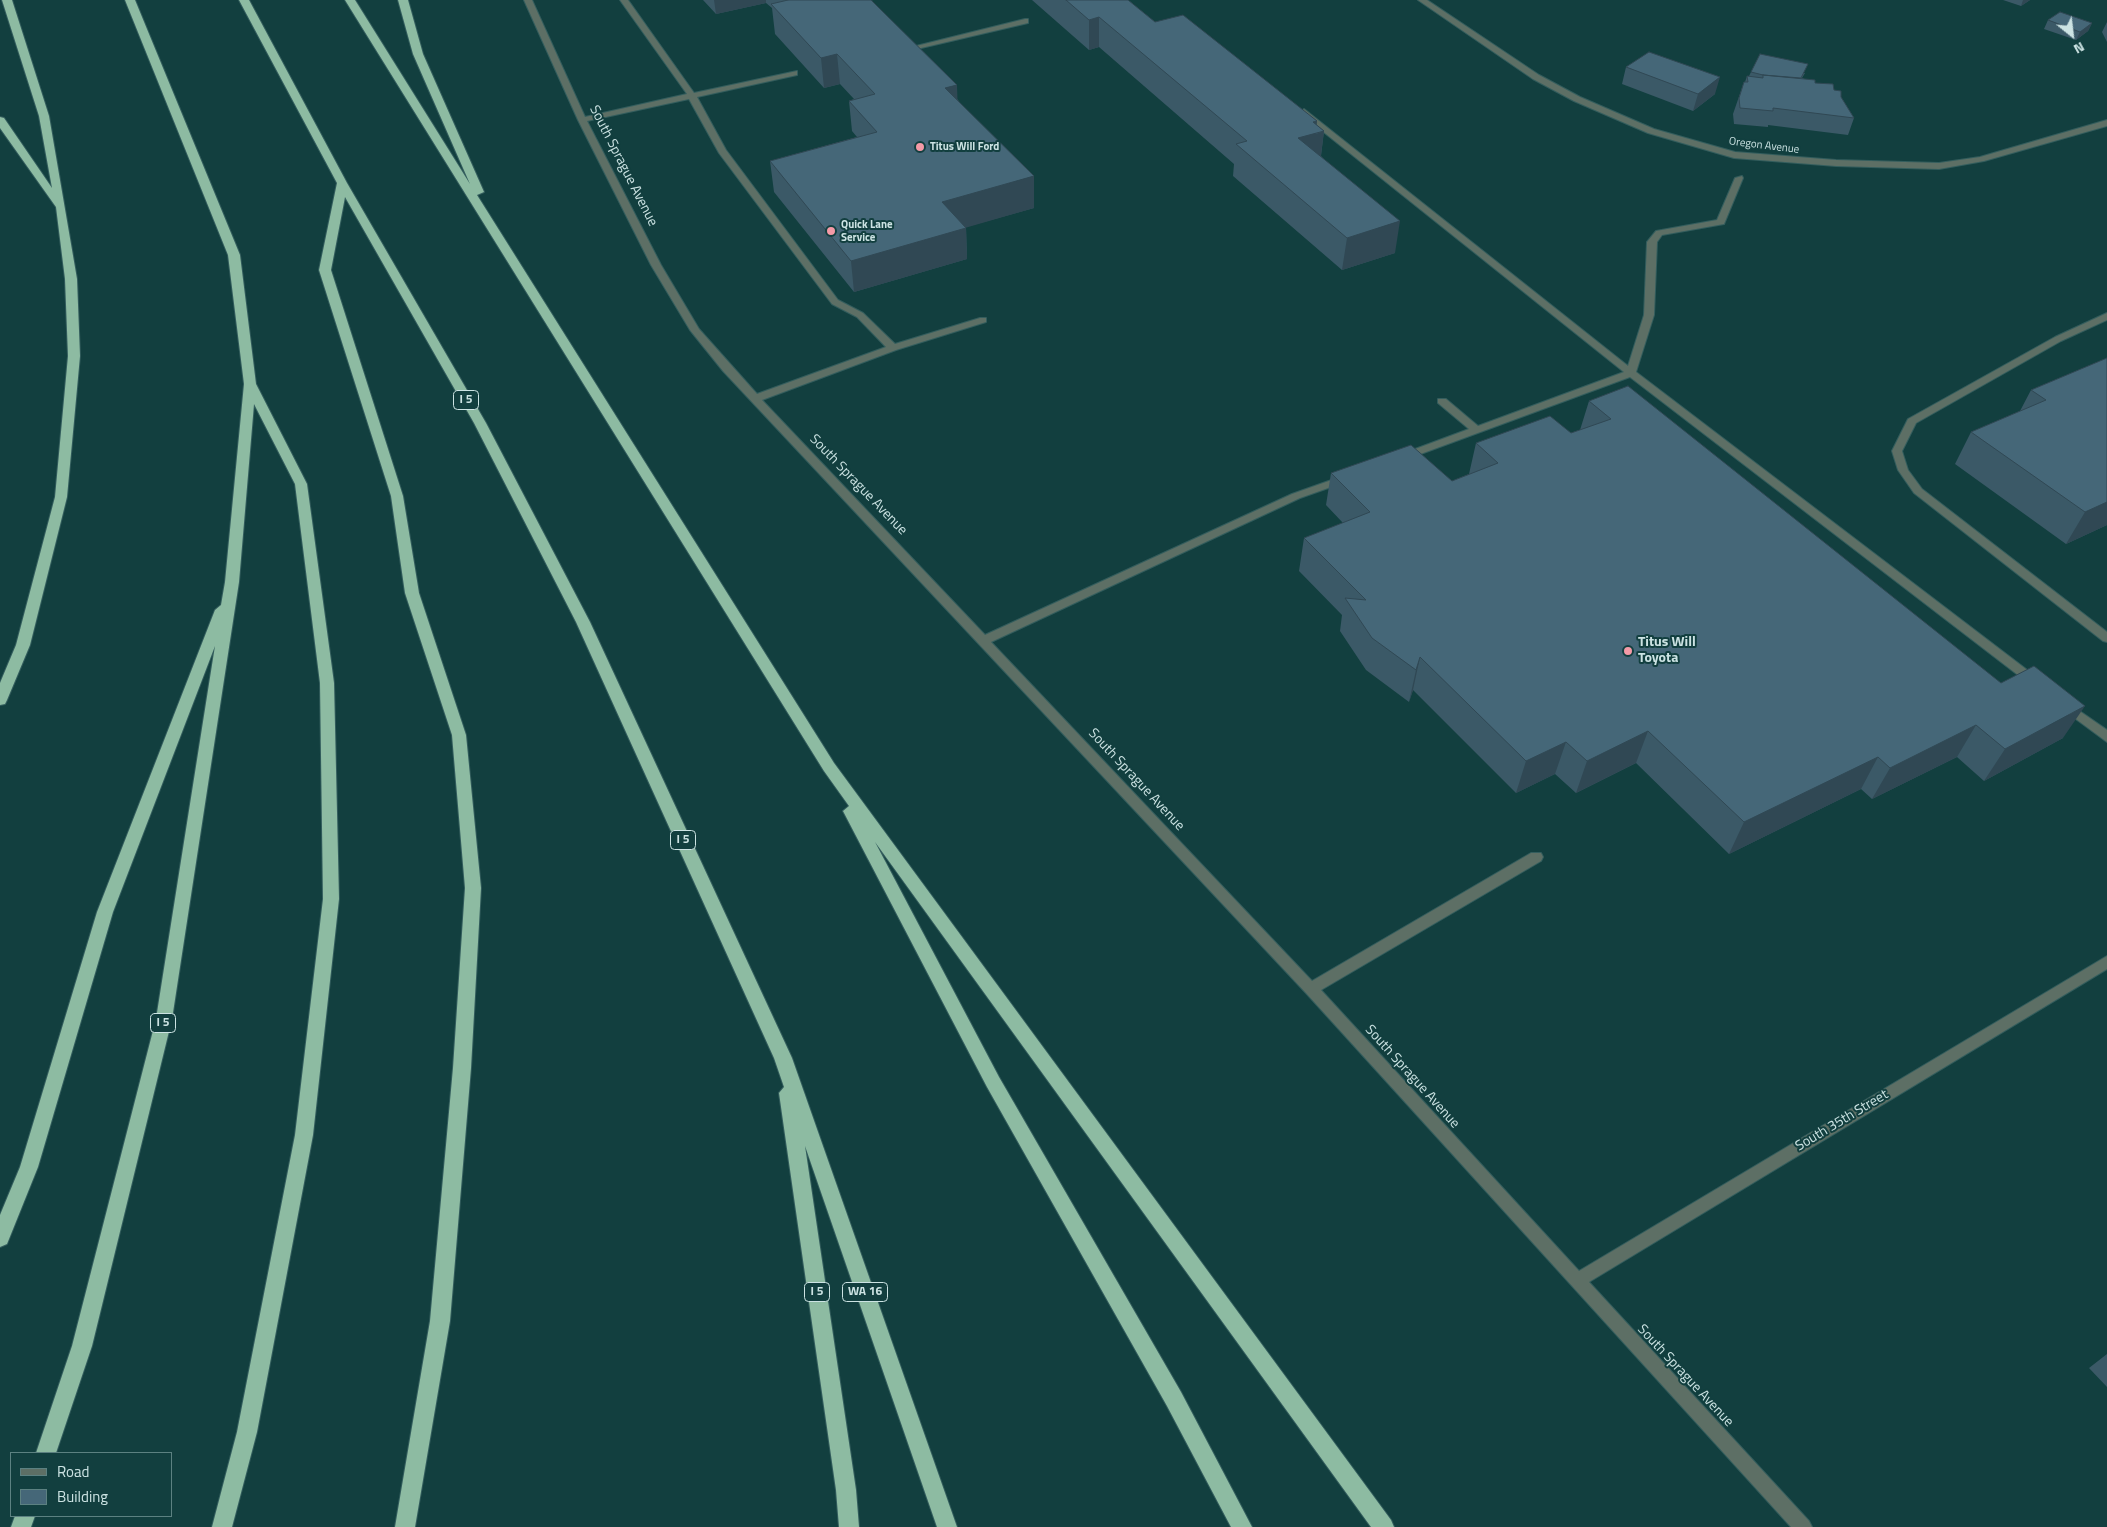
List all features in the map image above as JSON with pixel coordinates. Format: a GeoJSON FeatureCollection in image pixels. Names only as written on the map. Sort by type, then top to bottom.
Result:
{"type":"FeatureCollection","features":[{"type":"Feature","properties":{"kind":"highway"},"geometry":{"type":"LineString","coordinates":[[0,700],[23,645],[61,497],[74,356],[71,279],[61,208],[44,116],[7,0]]}},
{"type":"Feature","properties":{"kind":"highway","name":"I 5"},"geometry":{"type":"LineString","coordinates":[[46,1452],[82,1346],[164,1019],[232,582],[250,384],[234,255],[130,0]]}},
{"type":"Feature","properties":{"kind":"highway","name":"I 5"},"geometry":{"type":"LineString","coordinates":[[244,0],[342,183],[480,424],[583,622],[784,1058],[846,1490],[848,1527]]}},
{"type":"Feature","properties":{"kind":"highway"},"geometry":{"type":"LineString","coordinates":[[350,0],[829,767],[1384,1527]]}},
{"type":"Feature","properties":{"kind":"highway"},"geometry":{"type":"LineString","coordinates":[[403,0],[418,54],[446,121],[480,195],[524,280]]}},
{"type":"Feature","properties":{"kind":"highway"},"geometry":{"type":"LineString","coordinates":[[0,120],[61,208]]}},
{"type":"Feature","properties":{"kind":"highway"},"geometry":{"type":"LineString","coordinates":[[342,183],[325,270],[397,496],[412,593],[459,735],[473,888],[462,1068],[440,1322],[405,1527]]}},
{"type":"Feature","properties":{"kind":"highway"},"geometry":{"type":"LineString","coordinates":[[222,1527],[247,1432],[304,1135],[331,899],[327,684],[301,484],[250,384]]}},
{"type":"Feature","properties":{"kind":"highway"},"geometry":{"type":"LineString","coordinates":[[0,1238],[29,1167],[105,912],[232,582]]}},
{"type":"Feature","properties":{"kind":"highway"},"geometry":{"type":"LineString","coordinates":[[0,682],[23,645]]}},
{"type":"Feature","properties":{"kind":"highway"},"geometry":{"type":"LineString","coordinates":[[829,767],[993,1082],[1174,1399],[1242,1527]]}},
{"type":"Feature","properties":{"kind":"highway","name":"WA 16"},"geometry":{"type":"LineString","coordinates":[[784,1058],[947,1527]]}},
{"type":"Feature","properties":{"kind":"street","name":"South Sprague Avenue"},"geometry":{"type":"LineString","coordinates":[[528,0],[582,120],[656,265],[690,322],[754,399],[985,640],[1311,989],[1802,1527]]}},
{"type":"Feature","properties":{"kind":"street"},"geometry":{"type":"LineString","coordinates":[[624,0],[692,96],[722,151],[835,302],[860,315],[893,348]]}},
{"type":"Feature","properties":{"kind":"street","name":"Oregon Avenue"},"geometry":{"type":"LineString","coordinates":[[1422,0],[1529,72],[1577,100],[1651,131],[1734,155],[1836,163],[1939,166],[1981,160],[2107,123]]}},
{"type":"Feature","properties":{"kind":"street"},"geometry":{"type":"LineString","coordinates":[[902,51],[1025,20]]}},
{"type":"Feature","properties":{"kind":"street"},"geometry":{"type":"LineString","coordinates":[[582,120],[794,73]]}},
{"type":"Feature","properties":{"kind":"street"},"geometry":{"type":"LineString","coordinates":[[1295,104],[1631,373],[2107,737]]}},
{"type":"Feature","properties":{"kind":"street"},"geometry":{"type":"LineString","coordinates":[[1631,373],[1650,315],[1652,242],[1659,233],[1721,222],[1739,178]]}},
{"type":"Feature","properties":{"kind":"street"},"geometry":{"type":"LineString","coordinates":[[2107,316],[2058,339],[1912,421],[1897,451],[1903,470],[1918,491],[2107,638]]}},
{"type":"Feature","properties":{"kind":"street"},"geometry":{"type":"LineString","coordinates":[[754,399],[893,348],[983,320]]}},
{"type":"Feature","properties":{"kind":"street"},"geometry":{"type":"LineString","coordinates":[[1393,461],[1631,373]]}},
{"type":"Feature","properties":{"kind":"street"},"geometry":{"type":"LineString","coordinates":[[1442,401],[1476,430]]}},
{"type":"Feature","properties":{"kind":"street"},"geometry":{"type":"LineString","coordinates":[[985,640],[1296,496],[1356,474]]}},
{"type":"Feature","properties":{"kind":"street"},"geometry":{"type":"LineString","coordinates":[[1311,989],[1536,857]]}},
{"type":"Feature","properties":{"kind":"street","name":"South 35th Street"},"geometry":{"type":"LineString","coordinates":[[1577,1281],[2107,962]]}},
{"type":"Feature","properties":{"kind":"building","name":"Titus Will Ford"},"geometry":{"type":"Polygon","coordinates":[[[788,0],[871,0],[957,85],[945,88],[1034,176],[942,202],[966,228],[851,261],[770,161],[877,132],[849,101],[875,94],[837,54],[821,58],[771,4],[788,0]]]}},
{"type":"Feature","properties":{"kind":"building"},"geometry":{"type":"Polygon","coordinates":[[[1066,0],[1128,0],[1155,22],[1183,15],[1317,121],[1313,122],[1324,131],[1298,138],[1400,221],[1347,238],[1236,144],[1247,141],[1099,17],[1089,20],[1066,0]]]}},
{"type":"Feature","properties":{"kind":"building"},"geometry":{"type":"Polygon","coordinates":[[[2060,12],[2092,23],[2080,32],[2048,20],[2060,12]]]}},
{"type":"Feature","properties":{"kind":"building"},"geometry":{"type":"Polygon","coordinates":[[[1649,52],[1720,77],[1698,94],[1626,67],[1649,52]]]}},
{"type":"Feature","properties":{"kind":"building"},"geometry":{"type":"Polygon","coordinates":[[[1760,54],[1808,64],[1801,78],[1763,75],[1751,72],[1760,54]]]}},
{"type":"Feature","properties":{"kind":"building"},"geometry":{"type":"Polygon","coordinates":[[[1763,75],[1815,80],[1815,83],[1833,84],[1834,90],[1841,91],[1841,97],[1854,118],[1773,108],[1773,111],[1740,108],[1739,98],[1744,82],[1748,82],[1747,76],[1763,78],[1763,75]]]}},
{"type":"Feature","properties":{"kind":"building"},"geometry":{"type":"Polygon","coordinates":[[[2107,358],[2107,502],[2085,512],[1971,432],[2046,400],[2031,390],[2107,358]]]}},
{"type":"Feature","properties":{"kind":"building","name":"Titus Will Toyota"},"geometry":{"type":"Polygon","coordinates":[[[1628,386],[2001,683],[2034,666],[2085,706],[2005,749],[1976,725],[1890,768],[1878,757],[1744,822],[1648,731],[1587,761],[1566,742],[1526,761],[1420,657],[1416,670],[1372,638],[1345,598],[1366,600],[1304,538],[1370,512],[1331,473],[1411,445],[1452,481],[1498,463],[1476,443],[1550,416],[1571,433],[1611,419],[1589,401],[1628,386]]]}},
{"type":"Feature","properties":{"kind":"place","name":"Titus Will Ford"},"geometry":{"type":"Point","coordinates":[920,147]}},
{"type":"Feature","properties":{"kind":"place","name":"Quick Lane Service"},"geometry":{"type":"Point","coordinates":[831,231]}},
{"type":"Feature","properties":{"kind":"place","name":"Titus Will Toyota"},"geometry":{"type":"Point","coordinates":[1628,651]}}]}
